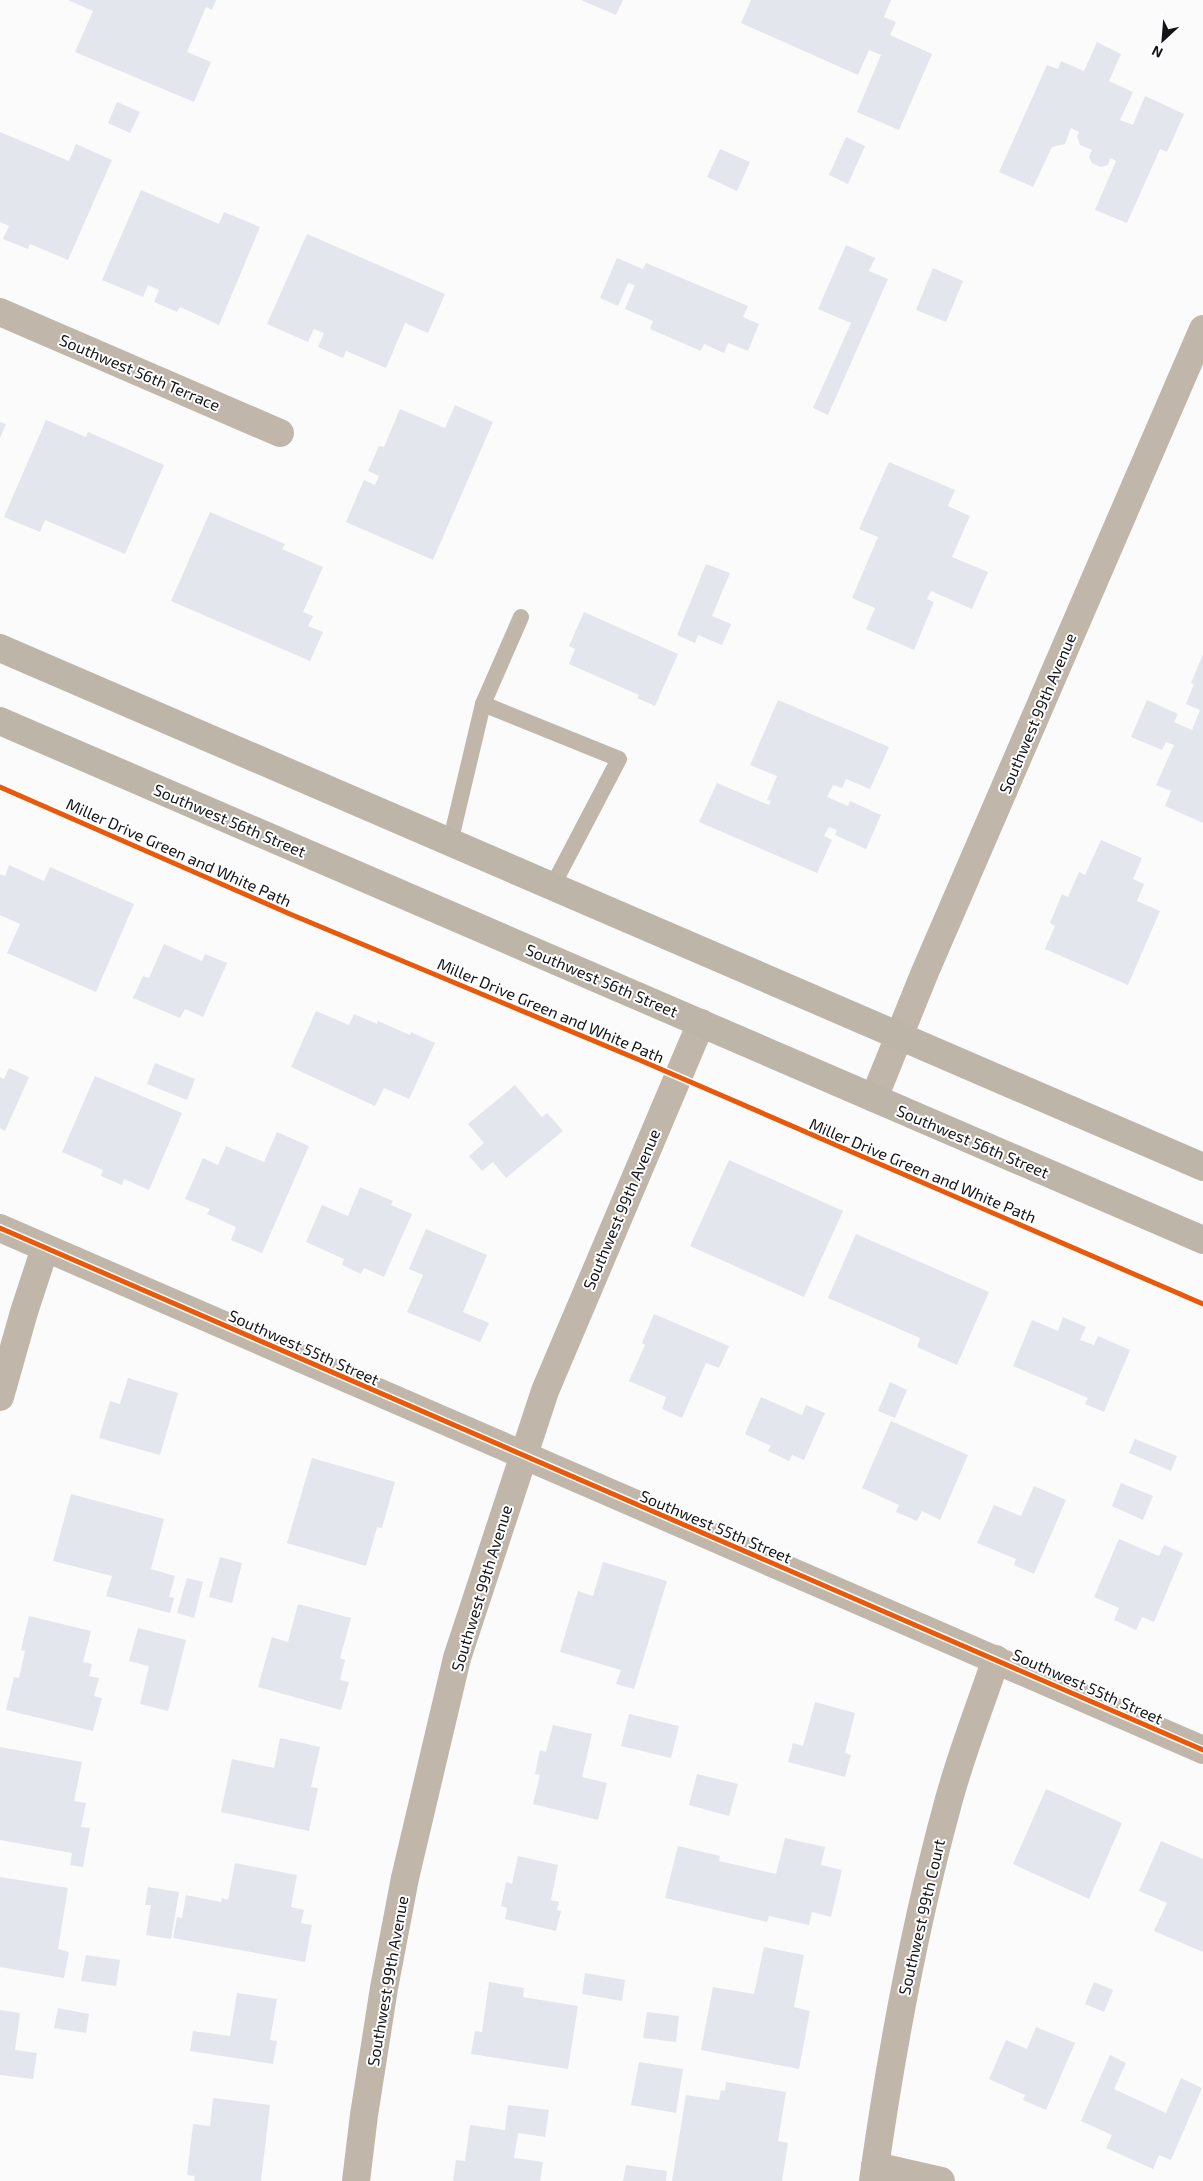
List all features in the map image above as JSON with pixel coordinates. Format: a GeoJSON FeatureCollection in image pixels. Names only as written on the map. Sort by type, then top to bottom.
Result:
{"type":"FeatureCollection","features":[{"type":"Feature","properties":{"kind":"main road"},"geometry":{"type":"LineString","coordinates":[[0,648],[1203,1167]]}},
{"type":"Feature","properties":{"kind":"main road","name":"Southwest 56th Street"},"geometry":{"type":"LineString","coordinates":[[0,721],[1203,1240]]}},
{"type":"Feature","properties":{"kind":"street","name":"Southwest 56th Terrace"},"geometry":{"type":"LineString","coordinates":[[0,312],[280,433]]}},
{"type":"Feature","properties":{"kind":"street","name":"Southwest 99th Avenue"},"geometry":{"type":"LineString","coordinates":[[874,1098],[925,972],[1203,329]]}},
{"type":"Feature","properties":{"kind":"street","name":"Southwest 99th Avenue"},"geometry":{"type":"LineString","coordinates":[[356,2181],[364,2115],[384,1988],[405,1878],[431,1761],[457,1658],[545,1391],[701,1023]]}},
{"type":"Feature","properties":{"kind":"street","name":"Southwest 55th Street"},"geometry":{"type":"LineString","coordinates":[[0,1228],[523,1457],[996,1659],[1203,1750]]}},
{"type":"Feature","properties":{"kind":"street"},"geometry":{"type":"LineString","coordinates":[[0,1397],[24,1312],[45,1248]]}},
{"type":"Feature","properties":{"kind":"street","name":"Southwest 99th Court"},"geometry":{"type":"LineString","coordinates":[[874,2173],[899,2015],[929,1874],[948,1800],[996,1659]]}},
{"type":"Feature","properties":{"kind":"street"},"geometry":{"type":"LineString","coordinates":[[874,2173],[941,2181]]}},
{"type":"Feature","properties":{"kind":"lane"},"geometry":{"type":"LineString","coordinates":[[450,843],[483,704],[521,617]]}},
{"type":"Feature","properties":{"kind":"lane"},"geometry":{"type":"LineString","coordinates":[[483,704],[619,759],[552,887]]}},
{"type":"Feature","properties":{"kind":"building"},"geometry":{"type":"Polygon","coordinates":[[[68,0],[216,0],[212,10],[206,7],[187,52],[211,62],[194,102],[75,52],[93,11],[68,0]]]}},
{"type":"Feature","properties":{"kind":"building"},"geometry":{"type":"Polygon","coordinates":[[[581,0],[623,0],[616,15],[581,0]]]}},
{"type":"Feature","properties":{"kind":"building"},"geometry":{"type":"Polygon","coordinates":[[[751,0],[891,0],[884,17],[896,22],[890,35],[932,54],[899,130],[857,112],[881,55],[869,50],[858,75],[741,23],[751,0]]]}},
{"type":"Feature","properties":{"kind":"building"},"geometry":{"type":"Polygon","coordinates":[[[1097,42],[1121,54],[1109,81],[1133,92],[1120,120],[1133,125],[1145,96],[1184,114],[1167,152],[1160,149],[1127,223],[1095,210],[1116,161],[1110,158],[1108,165],[1100,167],[1092,163],[1089,157],[1092,150],[1080,145],[1077,136],[1079,132],[1071,128],[1065,144],[1052,147],[1033,187],[999,172],[1047,65],[1058,69],[1061,61],[1084,71],[1097,42]]]}},
{"type":"Feature","properties":{"kind":"building"},"geometry":{"type":"Polygon","coordinates":[[[117,102],[140,112],[130,133],[108,123],[117,102]]]}},
{"type":"Feature","properties":{"kind":"building"},"geometry":{"type":"Polygon","coordinates":[[[0,132],[69,161],[76,144],[112,160],[68,260],[30,244],[28,249],[3,239],[9,226],[0,222],[0,132]]]}},
{"type":"Feature","properties":{"kind":"building"},"geometry":{"type":"Polygon","coordinates":[[[846,137],[865,146],[848,184],[829,175],[846,137]]]}},
{"type":"Feature","properties":{"kind":"building"},"geometry":{"type":"Polygon","coordinates":[[[720,149],[750,162],[737,191],[707,177],[720,149]]]}},
{"type":"Feature","properties":{"kind":"building"},"geometry":{"type":"Polygon","coordinates":[[[141,190],[219,224],[224,212],[260,227],[219,325],[180,307],[177,312],[154,302],[159,290],[148,285],[143,297],[102,280],[141,190]]]}},
{"type":"Feature","properties":{"kind":"building"},"geometry":{"type":"Polygon","coordinates":[[[307,234],[445,294],[428,333],[405,323],[386,368],[346,351],[343,358],[318,347],[324,333],[314,329],[308,342],[267,324],[307,234]]]}},
{"type":"Feature","properties":{"kind":"building"},"geometry":{"type":"Polygon","coordinates":[[[846,245],[875,258],[869,271],[888,279],[828,415],[813,408],[851,323],[818,309],[846,245]]]}},
{"type":"Feature","properties":{"kind":"building"},"geometry":{"type":"Polygon","coordinates":[[[617,258],[643,269],[646,263],[748,306],[743,317],[759,324],[748,351],[728,343],[724,353],[704,344],[701,351],[650,329],[653,321],[625,309],[635,285],[628,283],[618,306],[600,298],[617,258]]]}},
{"type":"Feature","properties":{"kind":"building"},"geometry":{"type":"Polygon","coordinates":[[[933,268],[963,281],[946,322],[916,310],[933,268]]]}},
{"type":"Feature","properties":{"kind":"building"},"geometry":{"type":"Polygon","coordinates":[[[455,405],[493,422],[433,560],[346,522],[364,480],[375,485],[379,476],[368,471],[379,446],[384,447],[400,409],[445,428],[455,405]]]}},
{"type":"Feature","properties":{"kind":"building"},"geometry":{"type":"Polygon","coordinates":[[[46,420],[86,437],[88,432],[164,465],[125,554],[45,520],[40,532],[4,517],[46,420]]]}},
{"type":"Feature","properties":{"kind":"building"},"geometry":{"type":"Polygon","coordinates":[[[0,422],[6,424],[0,438],[0,422]]]}},
{"type":"Feature","properties":{"kind":"building"},"geometry":{"type":"Polygon","coordinates":[[[889,462],[955,490],[948,506],[970,516],[952,557],[988,572],[972,609],[931,591],[927,599],[934,602],[914,650],[866,629],[875,608],[852,598],[878,537],[859,529],[889,462]]]}},
{"type":"Feature","properties":{"kind":"building"},"geometry":{"type":"Polygon","coordinates":[[[210,512],[285,544],[282,549],[323,567],[303,612],[313,616],[308,626],[323,632],[310,661],[171,601],[210,512]]]}},
{"type":"Feature","properties":{"kind":"building"},"geometry":{"type":"Polygon","coordinates":[[[706,564],[730,573],[712,616],[731,624],[722,645],[698,635],[695,643],[677,635],[706,564]]]}},
{"type":"Feature","properties":{"kind":"building"},"geometry":{"type":"Polygon","coordinates":[[[584,612],[678,654],[655,706],[637,698],[639,695],[569,664],[575,649],[569,646],[584,612]]]}},
{"type":"Feature","properties":{"kind":"building"},"geometry":{"type":"Polygon","coordinates":[[[1203,654],[1203,823],[1165,806],[1171,791],[1156,785],[1174,745],[1166,742],[1162,750],[1131,737],[1147,700],[1178,714],[1174,722],[1192,730],[1200,710],[1186,704],[1194,684],[1191,683],[1203,654]]]}},
{"type":"Feature","properties":{"kind":"building"},"geometry":{"type":"Polygon","coordinates":[[[778,700],[889,747],[870,789],[846,779],[842,788],[833,785],[827,797],[848,806],[850,801],[881,815],[866,849],[835,835],[837,830],[829,827],[824,836],[832,840],[817,873],[699,822],[717,783],[769,805],[771,801],[767,800],[777,776],[750,765],[778,700]]]}},
{"type":"Feature","properties":{"kind":"building"},"geometry":{"type":"Polygon","coordinates":[[[1101,840],[1142,858],[1133,879],[1144,884],[1137,901],[1160,911],[1128,985],[1045,949],[1055,926],[1050,923],[1062,894],[1068,897],[1079,872],[1085,875],[1101,840]]]}},
{"type":"Feature","properties":{"kind":"building"},"geometry":{"type":"Polygon","coordinates":[[[9,865],[44,881],[50,867],[134,904],[96,992],[7,953],[20,924],[0,915],[0,874],[5,876],[9,865]]]}},
{"type":"Feature","properties":{"kind":"building"},"geometry":{"type":"Polygon","coordinates":[[[164,944],[202,961],[205,954],[227,963],[203,1017],[185,1009],[180,1018],[133,998],[143,976],[149,978],[164,944]]]}},
{"type":"Feature","properties":{"kind":"building"},"geometry":{"type":"Polygon","coordinates":[[[316,1011],[349,1025],[354,1014],[377,1024],[378,1021],[410,1035],[411,1032],[435,1043],[409,1099],[384,1088],[375,1106],[291,1067],[316,1011]]]}},
{"type":"Feature","properties":{"kind":"building"},"geometry":{"type":"Polygon","coordinates":[[[155,1063],[195,1079],[187,1100],[147,1084],[155,1063]]]}},
{"type":"Feature","properties":{"kind":"building"},"geometry":{"type":"Polygon","coordinates":[[[9,1068],[29,1077],[5,1131],[0,1128],[0,1077],[4,1079],[9,1068]]]}},
{"type":"Feature","properties":{"kind":"building"},"geometry":{"type":"Polygon","coordinates":[[[95,1076],[182,1113],[149,1190],[124,1179],[122,1185],[101,1176],[103,1170],[62,1152],[95,1076]]]}},
{"type":"Feature","properties":{"kind":"building"},"geometry":{"type":"Polygon","coordinates":[[[515,1085],[542,1117],[547,1113],[563,1131],[506,1178],[493,1162],[482,1171],[469,1156],[484,1143],[468,1124],[515,1085]]]}},
{"type":"Feature","properties":{"kind":"building"},"geometry":{"type":"Polygon","coordinates":[[[277,1132],[309,1146],[262,1253],[231,1240],[236,1227],[207,1214],[210,1209],[185,1199],[203,1158],[218,1165],[226,1146],[264,1162],[277,1132]]]}},
{"type":"Feature","properties":{"kind":"building"},"geometry":{"type":"Polygon","coordinates":[[[729,1160],[843,1211],[804,1297],[690,1246],[729,1160]]]}},
{"type":"Feature","properties":{"kind":"building"},"geometry":{"type":"Polygon","coordinates":[[[360,1187],[393,1201],[391,1205],[412,1214],[384,1277],[364,1268],[361,1274],[342,1265],[344,1259],[306,1242],[322,1205],[348,1216],[360,1187]]]}},
{"type":"Feature","properties":{"kind":"building"},"geometry":{"type":"Polygon","coordinates":[[[426,1229],[487,1255],[463,1312],[489,1323],[480,1342],[407,1312],[423,1275],[409,1269],[426,1229]]]}},
{"type":"Feature","properties":{"kind":"building"},"geometry":{"type":"Polygon","coordinates":[[[856,1234],[989,1292],[957,1365],[917,1347],[920,1338],[828,1298],[856,1234]]]}},
{"type":"Feature","properties":{"kind":"building"},"geometry":{"type":"Polygon","coordinates":[[[654,1314],[729,1346],[719,1368],[706,1363],[682,1418],[662,1409],[666,1397],[629,1381],[645,1345],[642,1343],[654,1314]]]}},
{"type":"Feature","properties":{"kind":"building"},"geometry":{"type":"Polygon","coordinates":[[[1063,1317],[1086,1327],[1080,1340],[1094,1345],[1098,1336],[1130,1350],[1104,1412],[1085,1404],[1088,1398],[1013,1366],[1032,1320],[1058,1331],[1063,1317]]]}},
{"type":"Feature","properties":{"kind":"building"},"geometry":{"type":"Polygon","coordinates":[[[128,1378],[178,1393],[160,1455],[99,1438],[110,1401],[120,1404],[128,1378]]]}},
{"type":"Feature","properties":{"kind":"building"},"geometry":{"type":"Polygon","coordinates":[[[890,1382],[907,1390],[895,1418],[878,1411],[890,1382]]]}},
{"type":"Feature","properties":{"kind":"building"},"geometry":{"type":"Polygon","coordinates":[[[761,1397],[802,1415],[806,1405],[825,1413],[804,1460],[792,1455],[789,1461],[768,1451],[771,1446],[745,1434],[761,1397]]]}},
{"type":"Feature","properties":{"kind":"building"},"geometry":{"type":"Polygon","coordinates":[[[891,1421],[968,1455],[940,1520],[922,1511],[917,1521],[896,1512],[899,1505],[862,1488],[891,1421]]]}},
{"type":"Feature","properties":{"kind":"building"},"geometry":{"type":"Polygon","coordinates":[[[1135,1439],[1177,1456],[1171,1471],[1129,1453],[1135,1439]]]}},
{"type":"Feature","properties":{"kind":"building"},"geometry":{"type":"Polygon","coordinates":[[[312,1458],[395,1482],[382,1528],[377,1527],[366,1566],[287,1543],[312,1458]]]}},
{"type":"Feature","properties":{"kind":"building"},"geometry":{"type":"Polygon","coordinates":[[[1121,1483],[1153,1496],[1143,1520],[1112,1506],[1121,1483]]]}},
{"type":"Feature","properties":{"kind":"building"},"geometry":{"type":"Polygon","coordinates":[[[1034,1486],[1066,1500],[1034,1574],[1014,1565],[1016,1559],[977,1543],[994,1505],[1021,1516],[1034,1486]]]}},
{"type":"Feature","properties":{"kind":"building"},"geometry":{"type":"Polygon","coordinates":[[[71,1494],[164,1519],[151,1569],[175,1576],[169,1597],[174,1598],[170,1613],[106,1596],[112,1576],[53,1561],[71,1494]]]}},
{"type":"Feature","properties":{"kind":"building"},"geometry":{"type":"Polygon","coordinates":[[[1119,1539],[1159,1556],[1164,1545],[1183,1553],[1154,1622],[1142,1617],[1136,1630],[1114,1620],[1119,1608],[1094,1597],[1119,1539]]]}},
{"type":"Feature","properties":{"kind":"building"},"geometry":{"type":"Polygon","coordinates":[[[220,1557],[242,1563],[232,1603],[209,1597],[220,1557]]]}},
{"type":"Feature","properties":{"kind":"building"},"geometry":{"type":"Polygon","coordinates":[[[603,1562],[667,1581],[634,1689],[616,1684],[621,1670],[560,1652],[578,1591],[593,1596],[603,1562]]]}},
{"type":"Feature","properties":{"kind":"building"},"geometry":{"type":"Polygon","coordinates":[[[187,1578],[203,1582],[194,1618],[177,1613],[187,1578]]]}},
{"type":"Feature","properties":{"kind":"building"},"geometry":{"type":"Polygon","coordinates":[[[298,1604],[351,1618],[340,1658],[345,1660],[340,1680],[349,1682],[341,1710],[258,1687],[272,1637],[288,1642],[298,1604]]]}},
{"type":"Feature","properties":{"kind":"building"},"geometry":{"type":"Polygon","coordinates":[[[29,1616],[91,1631],[83,1662],[92,1664],[89,1676],[99,1678],[94,1696],[102,1698],[93,1731],[6,1710],[14,1677],[19,1678],[25,1651],[21,1650],[29,1616]]]}},
{"type":"Feature","properties":{"kind":"building"},"geometry":{"type":"Polygon","coordinates":[[[138,1628],[186,1640],[168,1711],[140,1704],[149,1666],[129,1661],[138,1628]]]}},
{"type":"Feature","properties":{"kind":"building"},"geometry":{"type":"Polygon","coordinates":[[[815,1702],[855,1713],[845,1753],[851,1755],[845,1777],[788,1762],[793,1743],[803,1746],[815,1702]]]}},
{"type":"Feature","properties":{"kind":"building"},"geometry":{"type":"Polygon","coordinates":[[[629,1714],[679,1726],[671,1758],[621,1746],[629,1714]]]}},
{"type":"Feature","properties":{"kind":"building"},"geometry":{"type":"Polygon","coordinates":[[[553,1725],[592,1734],[582,1777],[607,1783],[598,1820],[533,1804],[540,1775],[535,1774],[540,1750],[546,1752],[553,1725]]]}},
{"type":"Feature","properties":{"kind":"building"},"geometry":{"type":"Polygon","coordinates":[[[280,1738],[320,1747],[311,1787],[318,1788],[309,1831],[221,1812],[232,1759],[274,1768],[280,1738]]]}},
{"type":"Feature","properties":{"kind":"building"},"geometry":{"type":"Polygon","coordinates":[[[0,1747],[82,1762],[74,1801],[86,1803],[81,1827],[90,1828],[83,1867],[70,1865],[72,1853],[0,1840],[0,1747]]]}},
{"type":"Feature","properties":{"kind":"building"},"geometry":{"type":"Polygon","coordinates":[[[697,1774],[738,1784],[729,1816],[689,1805],[697,1774]]]}},
{"type":"Feature","properties":{"kind":"building"},"geometry":{"type":"Polygon","coordinates":[[[1046,1789],[1122,1823],[1089,1899],[1013,1864],[1046,1789]]]}},
{"type":"Feature","properties":{"kind":"building"},"geometry":{"type":"Polygon","coordinates":[[[785,1838],[825,1847],[821,1865],[842,1870],[831,1917],[812,1912],[809,1925],[769,1916],[767,1922],[665,1898],[678,1846],[720,1856],[719,1861],[776,1874],[785,1838]]]}},
{"type":"Feature","properties":{"kind":"building"},"geometry":{"type":"Polygon","coordinates":[[[1161,1841],[1203,1859],[1203,1952],[1154,1931],[1167,1903],[1139,1891],[1161,1841]]]}},
{"type":"Feature","properties":{"kind":"building"},"geometry":{"type":"Polygon","coordinates":[[[518,1856],[558,1865],[551,1900],[559,1902],[557,1910],[561,1911],[556,1931],[505,1919],[507,1908],[501,1906],[506,1882],[512,1884],[518,1856]]]}},
{"type":"Feature","properties":{"kind":"building"},"geometry":{"type":"Polygon","coordinates":[[[235,1863],[297,1875],[291,1907],[304,1910],[301,1923],[312,1925],[305,1962],[173,1938],[177,1917],[182,1918],[186,1895],[221,1902],[222,1898],[228,1900],[235,1863]]]}},
{"type":"Feature","properties":{"kind":"building"},"geometry":{"type":"Polygon","coordinates":[[[0,1877],[68,1888],[58,1949],[69,1952],[64,1978],[0,1967],[0,1877]]]}},
{"type":"Feature","properties":{"kind":"building"},"geometry":{"type":"Polygon","coordinates":[[[148,1887],[179,1892],[171,1939],[146,1935],[151,1905],[145,1905],[148,1887]]]}},
{"type":"Feature","properties":{"kind":"building"},"geometry":{"type":"Polygon","coordinates":[[[764,1947],[804,1955],[794,2007],[810,2011],[799,2069],[701,2050],[713,1987],[754,1994],[764,1947]]]}},
{"type":"Feature","properties":{"kind":"building"},"geometry":{"type":"Polygon","coordinates":[[[86,1955],[120,1960],[116,1986],[81,1981],[86,1955]]]}},
{"type":"Feature","properties":{"kind":"building"},"geometry":{"type":"Polygon","coordinates":[[[585,1973],[625,1980],[622,2001],[582,1994],[585,1973]]]}},
{"type":"Feature","properties":{"kind":"building"},"geometry":{"type":"Polygon","coordinates":[[[489,1982],[524,1988],[523,1997],[578,2006],[568,2069],[471,2054],[475,2031],[482,2032],[489,1982]]]}},
{"type":"Feature","properties":{"kind":"building"},"geometry":{"type":"Polygon","coordinates":[[[1094,1982],[1113,1990],[1104,2012],[1085,2004],[1094,1982]]]}},
{"type":"Feature","properties":{"kind":"building"},"geometry":{"type":"Polygon","coordinates":[[[237,1993],[277,1999],[270,2040],[277,2041],[273,2064],[190,2051],[193,2031],[230,2036],[237,1993]]]}},
{"type":"Feature","properties":{"kind":"building"},"geometry":{"type":"Polygon","coordinates":[[[58,2008],[89,2014],[86,2033],[54,2028],[58,2008]]]}},
{"type":"Feature","properties":{"kind":"building"},"geometry":{"type":"Polygon","coordinates":[[[0,2010],[20,2013],[15,2050],[37,2053],[33,2079],[0,2075],[0,2010]]]}},
{"type":"Feature","properties":{"kind":"building"},"geometry":{"type":"Polygon","coordinates":[[[647,2012],[679,2016],[676,2042],[643,2038],[647,2012]]]}},
{"type":"Feature","properties":{"kind":"building"},"geometry":{"type":"Polygon","coordinates":[[[1036,2027],[1075,2043],[1046,2110],[1023,2100],[1025,2095],[989,2079],[1006,2040],[1027,2049],[1036,2027]]]}},
{"type":"Feature","properties":{"kind":"building"},"geometry":{"type":"Polygon","coordinates":[[[1110,2055],[1126,2063],[1114,2089],[1166,2113],[1181,2078],[1202,2088],[1171,2160],[1159,2155],[1153,2169],[1106,2148],[1112,2135],[1081,2121],[1110,2055]]]}},
{"type":"Feature","properties":{"kind":"building"},"geometry":{"type":"Polygon","coordinates":[[[639,2062],[683,2069],[676,2113],[631,2105],[639,2062]]]}},
{"type":"Feature","properties":{"kind":"building"},"geometry":{"type":"Polygon","coordinates":[[[726,2082],[786,2092],[778,2141],[788,2143],[782,2181],[672,2181],[686,2095],[719,2100],[721,2090],[725,2091],[726,2082]]]}},
{"type":"Feature","properties":{"kind":"building"},"geometry":{"type":"Polygon","coordinates":[[[213,2098],[270,2105],[261,2181],[194,2181],[195,2176],[187,2175],[193,2124],[210,2126],[213,2098]]]}},
{"type":"Feature","properties":{"kind":"building"},"geometry":{"type":"Polygon","coordinates":[[[508,2105],[549,2110],[545,2137],[518,2133],[514,2158],[543,2162],[540,2181],[453,2181],[456,2160],[465,2161],[470,2125],[505,2130],[508,2105]]]}},
{"type":"Feature","properties":{"kind":"building"},"geometry":{"type":"Polygon","coordinates":[[[626,2165],[667,2171],[666,2181],[623,2181],[626,2165]]]}},
{"type":"Feature","properties":{"kind":"cycle path","name":"Miller Drive Green and White Path"},"geometry":{"type":"LineString","coordinates":[[0,787],[290,914],[642,1061],[1203,1304]]}},
{"type":"Feature","properties":{"kind":"cycle path"},"geometry":{"type":"LineString","coordinates":[[0,1228],[1203,1750]]}}]}
